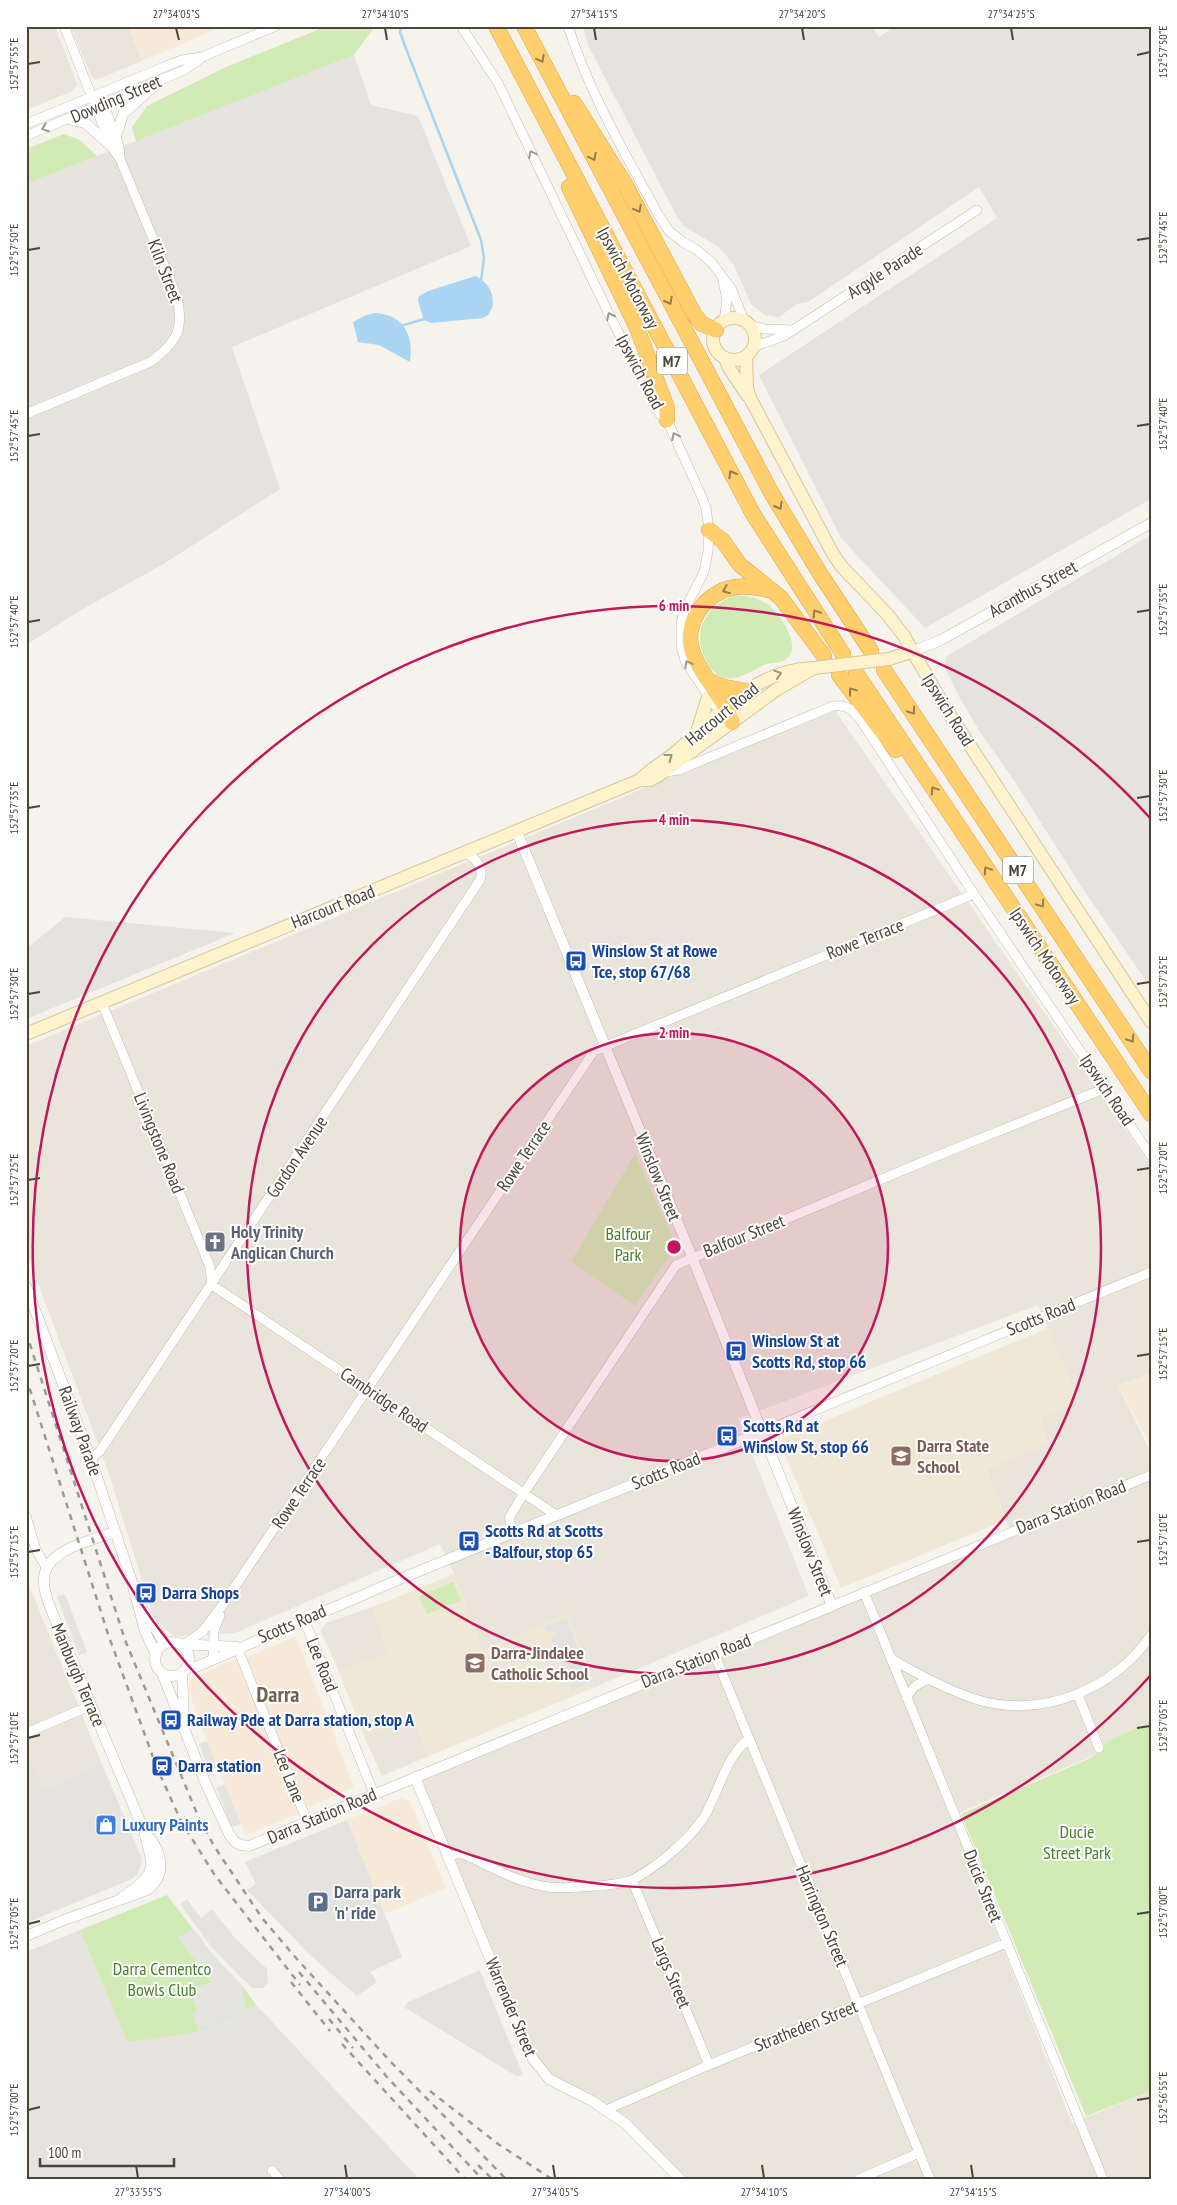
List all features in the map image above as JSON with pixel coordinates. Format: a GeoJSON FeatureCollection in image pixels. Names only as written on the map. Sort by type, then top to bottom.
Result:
{"type":"FeatureCollection","features":[{"type":"Feature","properties":{"kind":"highway","name":"Ipswich Motorway"},"geometry":{"type":"LineString","coordinates":[[496,26],[753,514],[843,654]]}},
{"type":"Feature","properties":{"kind":"highway","name":"Ipswich Motorway"},"geometry":{"type":"LineString","coordinates":[[524,26],[760,472],[819,572],[872,651]]}},
{"type":"Feature","properties":{"kind":"highway"},"geometry":{"type":"LineString","coordinates":[[513,60],[516,81],[637,328],[667,408],[667,420]]}},
{"type":"Feature","properties":{"kind":"highway"},"geometry":{"type":"LineString","coordinates":[[554,83],[566,90],[615,168],[698,320],[720,326]]}},
{"type":"Feature","properties":{"kind":"highway"},"geometry":{"type":"LineString","coordinates":[[709,530],[723,541],[740,564],[774,591],[800,622],[824,656]]}},
{"type":"Feature","properties":{"kind":"highway"},"geometry":{"type":"LineString","coordinates":[[732,722],[723,710],[710,681],[700,668],[691,647],[690,635],[697,612],[714,595],[735,587],[752,587],[774,591]]}},
{"type":"Feature","properties":{"kind":"highway","name":"Ipswich Motorway"},"geometry":{"type":"LineString","coordinates":[[887,664],[1151,1071]]}},
{"type":"Feature","properties":{"kind":"highway","name":"Ipswich Motorway"},"geometry":{"type":"LineString","coordinates":[[856,673],[1151,1114]]}},
{"type":"Feature","properties":{"kind":"highway"},"geometry":{"type":"LineString","coordinates":[[839,675],[902,758],[917,764]]}},
{"type":"Feature","properties":{"kind":"highway"},"geometry":{"type":"LineString","coordinates":[[710,681],[724,687],[746,690]]}},
{"type":"Feature","properties":{"kind":"main road"},"geometry":{"type":"LineString","coordinates":[[734,318],[747,323],[755,336],[749,352],[735,360],[725,358],[720,354],[714,342],[720,326],[734,318]]}},
{"type":"Feature","properties":{"kind":"main road","name":"Ipswich Road"},"geometry":{"type":"LineString","coordinates":[[749,352],[748,388],[750,398]]}},
{"type":"Feature","properties":{"kind":"main road","name":"Ipswich Road"},"geometry":{"type":"LineString","coordinates":[[725,358],[743,390],[750,398],[833,554],[842,567],[887,614],[914,652],[944,706],[1151,1022]]}},
{"type":"Feature","properties":{"kind":"main road","name":"Harcourt Road"},"geometry":{"type":"LineString","coordinates":[[26,1034],[640,780],[746,690],[768,677],[794,669],[887,664],[914,652]]}},
{"type":"Feature","properties":{"kind":"main road","name":"Harcourt Road"},"geometry":{"type":"LineString","coordinates":[[640,780],[650,780],[665,772],[784,684],[814,668]]}},
{"type":"Feature","properties":{"kind":"main road"},"geometry":{"type":"LineString","coordinates":[[697,732],[708,697]]}},
{"type":"Feature","properties":{"kind":"street","name":"Kiln Street"},"geometry":{"type":"LineString","coordinates":[[26,414],[150,362],[168,349],[177,335],[180,310],[176,294],[100,106],[93,97],[64,26]]}},
{"type":"Feature","properties":{"kind":"street","name":"Dowding Street"},"geometry":{"type":"LineString","coordinates":[[26,136],[184,70],[202,57],[276,26]]}},
{"type":"Feature","properties":{"kind":"street","name":"Ipswich Road"},"geometry":{"type":"LineString","coordinates":[[461,26],[498,83],[607,310],[660,413],[667,420],[706,508],[709,530],[704,572],[685,609],[680,635],[686,663],[708,697],[723,710]]}},
{"type":"Feature","properties":{"kind":"street"},"geometry":{"type":"LineString","coordinates":[[568,26],[576,52],[589,80],[659,216],[669,231],[712,263],[732,290],[747,323],[764,328],[792,330]]}},
{"type":"Feature","properties":{"kind":"street","name":"Dowding Street"},"geometry":{"type":"LineString","coordinates":[[26,124],[182,60],[202,57]]}},
{"type":"Feature","properties":{"kind":"street"},"geometry":{"type":"LineString","coordinates":[[68,119],[85,124],[114,141],[123,114],[162,79]]}},
{"type":"Feature","properties":{"kind":"street","name":"Argyle Parade"},"geometry":{"type":"LineString","coordinates":[[749,352],[784,336],[922,248],[977,210]]}},
{"type":"Feature","properties":{"kind":"street"},"geometry":{"type":"LineString","coordinates":[[720,326],[727,300],[723,278]]}},
{"type":"Feature","properties":{"kind":"street","name":"Acanthus Street"},"geometry":{"type":"LineString","coordinates":[[914,652],[941,640],[1151,523]]}},
{"type":"Feature","properties":{"kind":"street","name":"Ipswich Road"},"geometry":{"type":"LineString","coordinates":[[843,705],[855,712],[862,722],[974,894],[1151,1156]]}},
{"type":"Feature","properties":{"kind":"street","name":"Harcourt Road"},"geometry":{"type":"LineString","coordinates":[[665,772],[679,770],[833,706],[843,705]]}},
{"type":"Feature","properties":{"kind":"street","name":"Winslow Street"},"geometry":{"type":"LineString","coordinates":[[517,832],[692,1257],[832,1606]]}},
{"type":"Feature","properties":{"kind":"street","name":"Gordon Avenue"},"geometry":{"type":"LineString","coordinates":[[91,1459],[100,1452],[480,880],[482,875],[480,865],[474,857],[466,853]]}},
{"type":"Feature","properties":{"kind":"street","name":"Rowe Terrace"},"geometry":{"type":"LineString","coordinates":[[182,1644],[203,1631],[224,1603],[594,1051],[974,894]]}},
{"type":"Feature","properties":{"kind":"street","name":"Livingstone Road"},"geometry":{"type":"LineString","coordinates":[[102,1003],[210,1267],[212,1285]]}},
{"type":"Feature","properties":{"kind":"street","name":"Balfour Street"},"geometry":{"type":"LineString","coordinates":[[513,1532],[509,1518],[524,1493],[676,1265],[1106,1088]]}},
{"type":"Feature","properties":{"kind":"street","name":"Scotts Road"},"geometry":{"type":"LineString","coordinates":[[184,1670],[213,1660],[238,1647],[513,1532],[1151,1272]]}},
{"type":"Feature","properties":{"kind":"street","name":"Cambridge Road"},"geometry":{"type":"LineString","coordinates":[[212,1285],[556,1516]]}},
{"type":"Feature","properties":{"kind":"street","name":"Railway Parade"},"geometry":{"type":"LineString","coordinates":[[26,1286],[91,1459],[131,1579],[145,1631],[156,1655]]}},
{"type":"Feature","properties":{"kind":"street","name":"Darra Station Road"},"geometry":{"type":"LineString","coordinates":[[185,1729],[229,1834],[235,1842],[249,1846],[714,1653],[1151,1475]]}},
{"type":"Feature","properties":{"kind":"street","name":"Manburgh Terrace"},"geometry":{"type":"LineString","coordinates":[[26,1516],[29,1535],[46,1568],[44,1578],[47,1596],[90,1706],[144,1831],[152,1859],[152,1869],[145,1882],[121,1898]]}},
{"type":"Feature","properties":{"kind":"street"},"geometry":{"type":"LineString","coordinates":[[46,1568],[50,1561],[61,1552],[115,1532]]}},
{"type":"Feature","properties":{"kind":"street","name":"Railway Parade"},"geometry":{"type":"LineString","coordinates":[[131,1579],[149,1621],[165,1644]]}},
{"type":"Feature","properties":{"kind":"street","name":"Ducie Street"},"geometry":{"type":"LineString","coordinates":[[864,1592],[1103,2179]]}},
{"type":"Feature","properties":{"kind":"street","name":"Rowe Terrace"},"geometry":{"type":"LineString","coordinates":[[213,1660],[214,1630],[224,1603]]}},
{"type":"Feature","properties":{"kind":"street","name":"Lee Road"},"geometry":{"type":"LineString","coordinates":[[304,1619],[374,1794]]}},
{"type":"Feature","properties":{"kind":"street"},"geometry":{"type":"LineString","coordinates":[[892,1659],[926,1680],[976,1699],[1007,1704],[1055,1701],[1078,1695],[1106,1681],[1125,1666],[1151,1636]]}},
{"type":"Feature","properties":{"kind":"street"},"geometry":{"type":"LineString","coordinates":[[162,1673],[172,1676],[184,1670],[189,1662],[187,1652],[182,1644],[170,1642],[165,1644],[156,1655],[156,1665],[162,1673],[185,1729]]}},
{"type":"Feature","properties":{"kind":"street","name":"Scotts Road"},"geometry":{"type":"LineString","coordinates":[[182,1644],[238,1647]]}},
{"type":"Feature","properties":{"kind":"street","name":"Lee Lane"},"geometry":{"type":"LineString","coordinates":[[238,1647],[307,1821]]}},
{"type":"Feature","properties":{"kind":"street","name":"Harrington Street"},"geometry":{"type":"LineString","coordinates":[[714,1653],[930,2179]]}},
{"type":"Feature","properties":{"kind":"street"},"geometry":{"type":"LineString","coordinates":[[184,1670],[185,1729]]}},
{"type":"Feature","properties":{"kind":"street"},"geometry":{"type":"LineString","coordinates":[[906,1697],[915,1686],[926,1680]]}},
{"type":"Feature","properties":{"kind":"street"},"geometry":{"type":"LineString","coordinates":[[1078,1695],[1099,1748]]}},
{"type":"Feature","properties":{"kind":"street"},"geometry":{"type":"LineString","coordinates":[[26,1733],[90,1706]]}},
{"type":"Feature","properties":{"kind":"street"},"geometry":{"type":"LineString","coordinates":[[448,1857],[463,1854],[508,1876],[547,1887],[586,1887],[632,1880],[679,1847],[702,1820],[733,1756],[739,1746],[749,1739]]}},
{"type":"Feature","properties":{"kind":"street","name":"Warrender Street"},"geometry":{"type":"LineString","coordinates":[[415,1777],[533,2060],[549,2079],[606,2110],[625,2123],[680,2179]]}},
{"type":"Feature","properties":{"kind":"street","name":"Manburgh Terrace"},"geometry":{"type":"LineString","coordinates":[[121,1898],[147,1890],[158,1879],[160,1862],[154,1843],[144,1831]]}},
{"type":"Feature","properties":{"kind":"street","name":"Largs Street"},"geometry":{"type":"LineString","coordinates":[[632,1880],[709,2065]]}},
{"type":"Feature","properties":{"kind":"street"},"geometry":{"type":"LineString","coordinates":[[26,1936],[121,1898]]}},
{"type":"Feature","properties":{"kind":"street","name":"Stratheden Street"},"geometry":{"type":"LineString","coordinates":[[606,2110],[709,2065],[1006,1943]]}},
{"type":"Feature","properties":{"kind":"street"},"geometry":{"type":"LineString","coordinates":[[859,2179],[919,2154]]}},
{"type":"Feature","properties":{"kind":"street"},"geometry":{"type":"LineString","coordinates":[[272,2170],[279,2179]]}},
{"type":"Feature","properties":{"kind":"shaded area"},"geometry":{"type":"Polygon","coordinates":[[[26,26],[55,26],[77,84],[73,91],[26,110],[26,26]]]}},
{"type":"Feature","properties":{"kind":"shaded area"},"geometry":{"type":"Polygon","coordinates":[[[70,26],[128,26],[142,61],[96,80],[92,78],[70,26]]]}},
{"type":"Feature","properties":{"kind":"shaded area"},"geometry":{"type":"Polygon","coordinates":[[[128,26],[216,26],[217,29],[142,61],[128,26]]]}},
{"type":"Feature","properties":{"kind":"shaded area"},"geometry":{"type":"Polygon","coordinates":[[[583,26],[871,26],[879,37],[895,26],[1151,26],[1151,499],[925,628],[841,538],[759,375],[997,218],[979,187],[808,302],[797,304],[779,317],[765,315],[751,304],[734,265],[719,247],[685,227],[677,217],[589,47],[583,26]]]}},
{"type":"Feature","properties":{"kind":"shaded area"},"geometry":{"type":"Polygon","coordinates":[[[354,55],[371,105],[418,116],[471,246],[232,347],[280,489],[165,563],[81,610],[26,645],[26,184],[354,55]]]}},
{"type":"Feature","properties":{"kind":"shaded area"},"geometry":{"type":"Polygon","coordinates":[[[1151,535],[1151,988],[1085,892],[1015,782],[980,732],[958,695],[944,666],[947,656],[1151,535]]]}},
{"type":"Feature","properties":{"kind":"shaded area"},"geometry":{"type":"Polygon","coordinates":[[[834,709],[1151,1166],[1151,1373],[1118,1386],[1151,1453],[1151,1469],[1037,1520],[1151,1473],[1151,1722],[1108,1741],[1091,1757],[953,1815],[866,1591],[1011,1532],[986,1469],[1048,1444],[1040,1418],[1079,1402],[1038,1305],[738,1419],[809,1596],[595,1687],[568,1614],[483,1651],[454,1574],[440,1544],[235,1633],[174,1636],[154,1619],[108,1471],[26,1251],[26,1046],[834,709]]]}},
{"type":"Feature","properties":{"kind":"shaded area"},"geometry":{"type":"Polygon","coordinates":[[[65,917],[235,933],[26,1019],[26,949],[65,917]]]}},
{"type":"Feature","properties":{"kind":"shaded area","name":"Darra State School"},"geometry":{"type":"Polygon","coordinates":[[[1048,1328],[1079,1402],[1040,1418],[1048,1444],[986,1469],[1006,1520],[841,1588],[779,1440],[1048,1328]]]}},
{"type":"Feature","properties":{"kind":"shaded area"},"geometry":{"type":"Polygon","coordinates":[[[1151,1373],[1151,1446],[1118,1386],[1151,1373]]]}},
{"type":"Feature","properties":{"kind":"shaded area","name":"Darra-Jindalee Catholic School"},"geometry":{"type":"Polygon","coordinates":[[[454,1574],[483,1650],[568,1614],[595,1687],[429,1756],[412,1716],[364,1736],[339,1672],[389,1653],[372,1607],[454,1574]]]}},
{"type":"Feature","properties":{"kind":"shaded area"},"geometry":{"type":"Polygon","coordinates":[[[26,1578],[102,1764],[43,1789],[26,1747],[26,1578]]]}},
{"type":"Feature","properties":{"kind":"shaded area"},"geometry":{"type":"Polygon","coordinates":[[[862,1593],[1072,2123],[1151,2091],[1151,2179],[684,2179],[626,2120],[594,2096],[550,2074],[533,2051],[418,1774],[862,1593]]]}},
{"type":"Feature","properties":{"kind":"shaded area"},"geometry":{"type":"Polygon","coordinates":[[[65,1594],[87,1652],[79,1655],[57,1597],[65,1594]]]}},
{"type":"Feature","properties":{"kind":"shaded area"},"geometry":{"type":"Polygon","coordinates":[[[372,1607],[389,1653],[339,1672],[321,1631],[326,1623],[372,1607]]]}},
{"type":"Feature","properties":{"kind":"shaded area"},"geometry":{"type":"Polygon","coordinates":[[[566,1618],[592,1682],[571,1691],[550,1638],[556,1635],[554,1630],[547,1633],[545,1627],[566,1618]]]}},
{"type":"Feature","properties":{"kind":"shaded area"},"geometry":{"type":"Polygon","coordinates":[[[296,1636],[354,1787],[307,1808],[247,1657],[296,1636]]]}},
{"type":"Feature","properties":{"kind":"shaded area"},"geometry":{"type":"Polygon","coordinates":[[[238,1658],[299,1813],[246,1835],[195,1712],[189,1688],[192,1678],[238,1658]]]}},
{"type":"Feature","properties":{"kind":"shaded area"},"geometry":{"type":"Polygon","coordinates":[[[412,1716],[429,1756],[382,1776],[364,1736],[412,1716]]]}},
{"type":"Feature","properties":{"kind":"shaded area"},"geometry":{"type":"Polygon","coordinates":[[[207,1741],[217,1767],[209,1770],[199,1744],[207,1741]]]}},
{"type":"Feature","properties":{"kind":"shaded area"},"geometry":{"type":"Polygon","coordinates":[[[26,1747],[43,1789],[102,1764],[142,1859],[138,1874],[132,1879],[26,1923],[26,1747]]]}},
{"type":"Feature","properties":{"kind":"shaded area"},"geometry":{"type":"Polygon","coordinates":[[[225,1784],[241,1824],[232,1827],[216,1788],[225,1784]]]}},
{"type":"Feature","properties":{"kind":"shaded area"},"geometry":{"type":"Polygon","coordinates":[[[401,1798],[410,1801],[446,1888],[385,1914],[347,1820],[401,1798]]]}},
{"type":"Feature","properties":{"kind":"shaded area","name":"Darra park 'n' ride"},"geometry":{"type":"Polygon","coordinates":[[[347,1820],[402,1957],[370,1972],[377,1982],[357,1996],[309,1954],[247,1890],[256,1884],[245,1862],[347,1820]]]}},
{"type":"Feature","properties":{"kind":"shaded area"},"geometry":{"type":"Polygon","coordinates":[[[187,1899],[201,1918],[212,1909],[235,1938],[267,1969],[268,1983],[263,1988],[252,1988],[214,1950],[180,1904],[187,1899]]]}},
{"type":"Feature","properties":{"kind":"shaded area"},"geometry":{"type":"Polygon","coordinates":[[[193,1928],[212,1954],[245,1989],[242,1992],[247,2008],[198,2030],[192,2014],[198,2012],[189,1990],[212,1982],[178,1938],[193,1928]]]}},
{"type":"Feature","properties":{"kind":"shaded area"},"geometry":{"type":"Polygon","coordinates":[[[80,1930],[127,2042],[244,2011],[256,2005],[419,2179],[26,2179],[26,1952],[80,1930]]]}},
{"type":"Feature","properties":{"kind":"shaded area"},"geometry":{"type":"Polygon","coordinates":[[[480,1970],[523,2075],[516,2076],[404,2007],[408,2002],[480,1970]]]}},
{"type":"Feature","properties":{"kind":"shaded area"},"geometry":{"type":"Polygon","coordinates":[[[256,2005],[294,2046],[242,2097],[194,2033],[256,2005]]]}},
{"type":"Feature","properties":{"kind":"shaded area"},"geometry":{"type":"Polygon","coordinates":[[[60,2031],[80,2078],[26,2102],[26,2044],[60,2031]]]}},
{"type":"Feature","properties":{"kind":"green space"},"geometry":{"type":"Polygon","coordinates":[[[327,26],[375,26],[354,55],[136,141],[132,127],[147,106],[226,67],[327,26]]]}},
{"type":"Feature","properties":{"kind":"green space"},"geometry":{"type":"Polygon","coordinates":[[[64,134],[80,140],[97,156],[26,184],[26,149],[64,134]]]}},
{"type":"Feature","properties":{"kind":"green space"},"geometry":{"type":"Polygon","coordinates":[[[735,595],[756,598],[767,604],[784,623],[792,649],[789,656],[783,661],[764,665],[740,677],[730,679],[720,676],[709,666],[700,643],[700,633],[708,614],[724,600],[735,595]]]}},
{"type":"Feature","properties":{"kind":"green space","name":"Balfour Park"},"geometry":{"type":"Polygon","coordinates":[[[635,1154],[676,1246],[635,1306],[571,1261],[635,1154]]]}},
{"type":"Feature","properties":{"kind":"green space"},"geometry":{"type":"Polygon","coordinates":[[[453,1582],[461,1600],[427,1614],[419,1596],[453,1582]]]}},
{"type":"Feature","properties":{"kind":"green space","name":"Ducie Street Park"},"geometry":{"type":"Polygon","coordinates":[[[1151,1722],[1151,2091],[1086,2116],[961,1814],[1091,1758],[1108,1741],[1151,1722]]]}},
{"type":"Feature","properties":{"kind":"green space","name":"Darra Cementco Bowls Club"},"geometry":{"type":"Polygon","coordinates":[[[167,1895],[212,1954],[245,1989],[256,2005],[194,2033],[127,2042],[80,1930],[167,1895]]]}},
{"type":"Feature","properties":{"kind":"water"},"geometry":{"type":"Polygon","coordinates":[[[476,276],[487,285],[491,292],[493,306],[488,315],[483,318],[431,323],[424,320],[418,301],[419,296],[428,291],[476,276]]]}},
{"type":"Feature","properties":{"kind":"water"},"geometry":{"type":"Polygon","coordinates":[[[376,313],[394,318],[405,328],[410,344],[410,362],[379,345],[358,342],[353,322],[366,315],[376,313]]]}},
{"type":"Feature","properties":{"kind":"waterway"},"geometry":{"type":"LineString","coordinates":[[401,26],[400,32],[405,46],[481,240],[484,258],[481,281]]}},
{"type":"Feature","properties":{"kind":"waterway"},"geometry":{"type":"LineString","coordinates":[[404,325],[424,319]]}},
{"type":"Feature","properties":{"kind":"railway"},"geometry":{"type":"LineString","coordinates":[[26,1332],[125,1640],[198,1816],[214,1846],[262,1918],[296,1958],[389,2060],[506,2179]]}},
{"type":"Feature","properties":{"kind":"railway"},"geometry":{"type":"LineString","coordinates":[[26,1377],[108,1634],[157,1768],[181,1821],[214,1874],[300,1985]]}},
{"type":"Feature","properties":{"kind":"railway"},"geometry":{"type":"LineString","coordinates":[[299,1972],[387,2077],[482,2179]]}},
{"type":"Feature","properties":{"kind":"railway"},"geometry":{"type":"LineString","coordinates":[[291,1982],[330,2031]]}},
{"type":"Feature","properties":{"kind":"railway"},"geometry":{"type":"LineString","coordinates":[[329,2019],[353,2048]]}},
{"type":"Feature","properties":{"kind":"railway"},"geometry":{"type":"LineString","coordinates":[[342,2044],[465,2179]]}},
{"type":"Feature","properties":{"kind":"railway"},"geometry":{"type":"LineString","coordinates":[[430,2091],[498,2144],[552,2179]]}},
{"type":"Feature","properties":{"kind":"railway"},"geometry":{"type":"LineString","coordinates":[[478,2165],[492,2179]]}},
{"type":"Feature","properties":{"kind":"place","name":"Winslow St at Rowe Tce, stop 67/68"},"geometry":{"type":"Point","coordinates":[576,961]}},
{"type":"Feature","properties":{"kind":"place","name":"Holy Trinity Anglican Church"},"geometry":{"type":"Point","coordinates":[215,1242]}},
{"type":"Feature","properties":{"kind":"place","name":"Winslow St at Scotts Rd, stop 66"},"geometry":{"type":"Point","coordinates":[736,1351]}},
{"type":"Feature","properties":{"kind":"place","name":"Scotts Rd at Winslow St, stop 66"},"geometry":{"type":"Point","coordinates":[727,1436]}},
{"type":"Feature","properties":{"kind":"place","name":"Darra State School"},"geometry":{"type":"Point","coordinates":[901,1456]}},
{"type":"Feature","properties":{"kind":"place","name":"Scotts Rd at Scotts - Balfour, stop 65"},"geometry":{"type":"Point","coordinates":[469,1541]}},
{"type":"Feature","properties":{"kind":"place","name":"Darra Shops"},"geometry":{"type":"Point","coordinates":[146,1593]}},
{"type":"Feature","properties":{"kind":"place","name":"Darra-Jindalee Catholic School"},"geometry":{"type":"Point","coordinates":[475,1663]}},
{"type":"Feature","properties":{"kind":"place","name":"Railway Pde at Darra station, stop A"},"geometry":{"type":"Point","coordinates":[171,1720]}},
{"type":"Feature","properties":{"kind":"place","name":"Darra station"},"geometry":{"type":"Point","coordinates":[162,1766]}},
{"type":"Feature","properties":{"kind":"place","name":"Luxury Paints"},"geometry":{"type":"Point","coordinates":[106,1825]}},
{"type":"Feature","properties":{"kind":"place","name":"Darra park 'n' ride"},"geometry":{"type":"Point","coordinates":[318,1902]}},
{"type":"Feature","properties":{"kind":"district","name":"Darra"},"geometry":{"type":"Point","coordinates":[278,1694]}}]}
